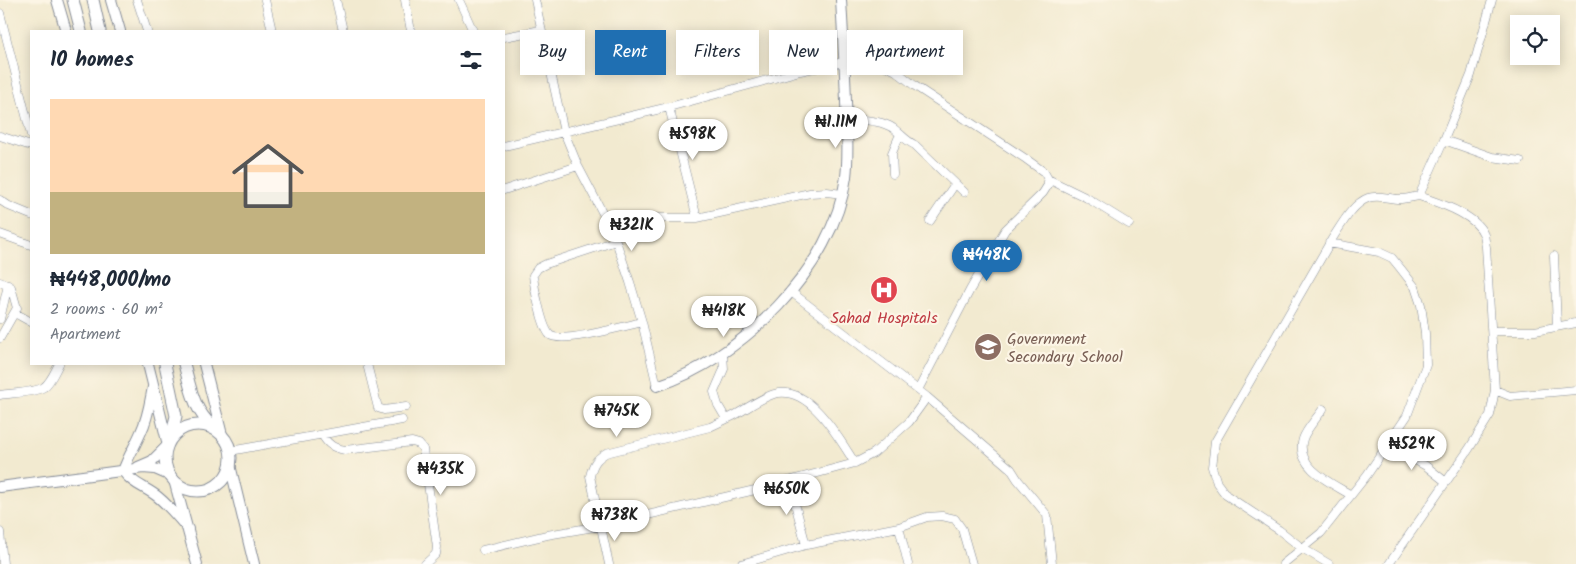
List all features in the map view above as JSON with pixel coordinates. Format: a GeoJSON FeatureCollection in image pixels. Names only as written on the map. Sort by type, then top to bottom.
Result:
{"type":"FeatureCollection","features":[{"type":"Feature","properties":{"kind":"highway"},"geometry":{"type":"LineString","coordinates":[[73,0],[81,30]]}},
{"type":"Feature","properties":{"kind":"highway"},"geometry":{"type":"LineString","coordinates":[[92,0],[100,30]]}},
{"type":"Feature","properties":{"kind":"highway"},"geometry":{"type":"LineString","coordinates":[[165,365],[176,416],[165,461],[172,478],[183,487],[193,490],[209,488],[222,480],[230,465],[230,451],[228,444],[220,433],[200,414],[194,401],[184,365]]}},
{"type":"Feature","properties":{"kind":"highway"},"geometry":{"type":"LineString","coordinates":[[169,442],[178,432],[192,425],[208,426],[220,433]]}},
{"type":"Feature","properties":{"kind":"main road"},"geometry":{"type":"LineString","coordinates":[[57,0],[66,30]]}},
{"type":"Feature","properties":{"kind":"main road"},"geometry":{"type":"LineString","coordinates":[[111,0],[120,30]]}},
{"type":"Feature","properties":{"kind":"main road"},"geometry":{"type":"LineString","coordinates":[[657,386],[679,379],[723,355],[761,324],[790,291],[815,258],[830,232],[846,179],[848,151],[841,0]]}},
{"type":"Feature","properties":{"kind":"main road"},"geometry":{"type":"LineString","coordinates":[[124,471],[152,461],[169,442],[148,365]]}},
{"type":"Feature","properties":{"kind":"main road"},"geometry":{"type":"LineString","coordinates":[[204,365],[220,433]]}},
{"type":"Feature","properties":{"kind":"main road"},"geometry":{"type":"LineString","coordinates":[[153,387],[141,433],[127,458],[124,471],[127,477],[157,496],[174,511],[188,529]]}},
{"type":"Feature","properties":{"kind":"main road"},"geometry":{"type":"LineString","coordinates":[[230,465],[254,564]]}},
{"type":"Feature","properties":{"kind":"main road"},"geometry":{"type":"LineString","coordinates":[[0,487],[143,468],[155,469],[172,478],[197,564]]}},
{"type":"Feature","properties":{"kind":"street"},"geometry":{"type":"LineString","coordinates":[[137,0],[147,30]]}},
{"type":"Feature","properties":{"kind":"street"},"geometry":{"type":"LineString","coordinates":[[265,0],[272,30]]}},
{"type":"Feature","properties":{"kind":"street"},"geometry":{"type":"LineString","coordinates":[[336,0],[343,30]]}},
{"type":"Feature","properties":{"kind":"street"},"geometry":{"type":"LineString","coordinates":[[405,0],[411,30]]}},
{"type":"Feature","properties":{"kind":"street"},"geometry":{"type":"LineString","coordinates":[[459,0],[473,30]]}},
{"type":"Feature","properties":{"kind":"street"},"geometry":{"type":"LineString","coordinates":[[535,0],[541,30]]}},
{"type":"Feature","properties":{"kind":"street"},"geometry":{"type":"LineString","coordinates":[[1419,196],[1471,75],[1492,0]]}},
{"type":"Feature","properties":{"kind":"street"},"geometry":{"type":"LineString","coordinates":[[0,13],[30,131]]}},
{"type":"Feature","properties":{"kind":"street"},"geometry":{"type":"LineString","coordinates":[[505,37],[520,34]]}},
{"type":"Feature","properties":{"kind":"street"},"geometry":{"type":"LineString","coordinates":[[505,146],[669,107],[800,71],[844,62],[881,64],[889,67],[1026,159],[1044,172],[1048,179],[1048,185],[1043,193],[1005,230],[970,290],[918,390]]}},
{"type":"Feature","properties":{"kind":"street"},"geometry":{"type":"LineString","coordinates":[[551,75],[564,132],[578,166],[609,225],[630,282],[642,322],[657,386]]}},
{"type":"Feature","properties":{"kind":"street"},"geometry":{"type":"LineString","coordinates":[[669,107],[696,218]]}},
{"type":"Feature","properties":{"kind":"street"},"geometry":{"type":"LineString","coordinates":[[847,118],[877,122],[891,127],[915,145],[964,192]]}},
{"type":"Feature","properties":{"kind":"street"},"geometry":{"type":"LineString","coordinates":[[893,174],[892,153],[900,134]]}},
{"type":"Feature","properties":{"kind":"street"},"geometry":{"type":"LineString","coordinates":[[0,136],[30,146]]}},
{"type":"Feature","properties":{"kind":"street"},"geometry":{"type":"LineString","coordinates":[[1444,140],[1486,155],[1520,160]]}},
{"type":"Feature","properties":{"kind":"street"},"geometry":{"type":"LineString","coordinates":[[505,190],[578,166]]}},
{"type":"Feature","properties":{"kind":"street"},"geometry":{"type":"LineString","coordinates":[[1048,179],[1087,198],[1128,224]]}},
{"type":"Feature","properties":{"kind":"street"},"geometry":{"type":"LineString","coordinates":[[930,222],[955,184]]}},
{"type":"Feature","properties":{"kind":"street"},"geometry":{"type":"LineString","coordinates":[[656,218],[696,218],[810,193],[827,192],[842,194]]}},
{"type":"Feature","properties":{"kind":"street"},"geometry":{"type":"LineString","coordinates":[[1329,564],[1302,548],[1279,530],[1226,495],[1217,483],[1212,467],[1215,442],[1329,243],[1349,214],[1359,203],[1368,198],[1377,196],[1398,199],[1419,196],[1451,208],[1471,220],[1484,234],[1495,390],[1490,415],[1469,449],[1389,564]]}},
{"type":"Feature","properties":{"kind":"street"},"geometry":{"type":"LineString","coordinates":[[0,200],[30,215]]}},
{"type":"Feature","properties":{"kind":"street"},"geometry":{"type":"LineString","coordinates":[[0,234],[30,245]]}},
{"type":"Feature","properties":{"kind":"street"},"geometry":{"type":"LineString","coordinates":[[616,241],[538,268],[533,275],[534,287],[546,331],[555,338],[570,338],[642,322]]}},
{"type":"Feature","properties":{"kind":"street"},"geometry":{"type":"LineString","coordinates":[[1284,564],[1321,533],[1388,444],[1407,416],[1426,365],[1425,334],[1421,305],[1415,286],[1392,258],[1379,252],[1329,243]]}},
{"type":"Feature","properties":{"kind":"street"},"geometry":{"type":"LineString","coordinates":[[1554,256],[1557,326]]}},
{"type":"Feature","properties":{"kind":"street"},"geometry":{"type":"LineString","coordinates":[[0,282],[8,285],[12,290],[17,305],[15,313],[0,338]]}},
{"type":"Feature","properties":{"kind":"street"},"geometry":{"type":"LineString","coordinates":[[0,319],[8,285]]}},
{"type":"Feature","properties":{"kind":"street"},"geometry":{"type":"LineString","coordinates":[[790,291],[918,390],[1011,470],[1047,515],[1052,564]]}},
{"type":"Feature","properties":{"kind":"street"},"geometry":{"type":"LineString","coordinates":[[15,313],[30,321]]}},
{"type":"Feature","properties":{"kind":"street"},"geometry":{"type":"LineString","coordinates":[[1492,331],[1536,332],[1576,323]]}},
{"type":"Feature","properties":{"kind":"street"},"geometry":{"type":"LineString","coordinates":[[723,355],[724,369],[714,392],[725,417],[730,418]]}},
{"type":"Feature","properties":{"kind":"street"},"geometry":{"type":"LineString","coordinates":[[0,395],[44,387],[50,381],[58,365]]}},
{"type":"Feature","properties":{"kind":"street"},"geometry":{"type":"LineString","coordinates":[[367,365],[378,408],[384,410],[406,407]]}},
{"type":"Feature","properties":{"kind":"street"},"geometry":{"type":"LineString","coordinates":[[1495,390],[1510,396],[1576,390]]}},
{"type":"Feature","properties":{"kind":"street"},"geometry":{"type":"LineString","coordinates":[[609,564],[590,476],[592,466],[597,458],[606,453],[710,427],[774,394],[784,393],[811,404],[824,417],[855,463]]}},
{"type":"Feature","properties":{"kind":"street"},"geometry":{"type":"LineString","coordinates":[[483,550],[547,535],[600,526],[789,481],[855,463],[874,454],[902,429],[927,398]]}},
{"type":"Feature","properties":{"kind":"street"},"geometry":{"type":"LineString","coordinates":[[1323,409],[1302,440],[1304,456],[1308,466],[1331,483],[1351,494]]}},
{"type":"Feature","properties":{"kind":"street"},"geometry":{"type":"LineString","coordinates":[[230,451],[323,436],[402,420]]}},
{"type":"Feature","properties":{"kind":"street"},"geometry":{"type":"LineString","coordinates":[[323,436],[335,448],[345,450],[412,442],[419,444],[423,449],[437,547],[436,554],[425,564]]}},
{"type":"Feature","properties":{"kind":"street"},"geometry":{"type":"LineString","coordinates":[[1388,444],[1426,466],[1446,482]]}},
{"type":"Feature","properties":{"kind":"street"},"geometry":{"type":"LineString","coordinates":[[789,481],[806,544]]}},
{"type":"Feature","properties":{"kind":"street"},"geometry":{"type":"LineString","coordinates":[[741,564],[806,544],[900,527],[927,517],[942,516],[955,520],[962,529],[972,564]]}},
{"type":"Feature","properties":{"kind":"street"},"geometry":{"type":"LineString","coordinates":[[900,527],[908,564]]}},
{"type":"Feature","properties":{"kind":"street"},"geometry":{"type":"LineString","coordinates":[[0,532],[3,564]]}},
{"type":"Feature","properties":{"kind":"place","name":"Sahad Hospitals"},"geometry":{"type":"Point","coordinates":[884,290]}},
{"type":"Feature","properties":{"kind":"place","name":"Government Secondary School"},"geometry":{"type":"Point","coordinates":[988,347]}}]}
